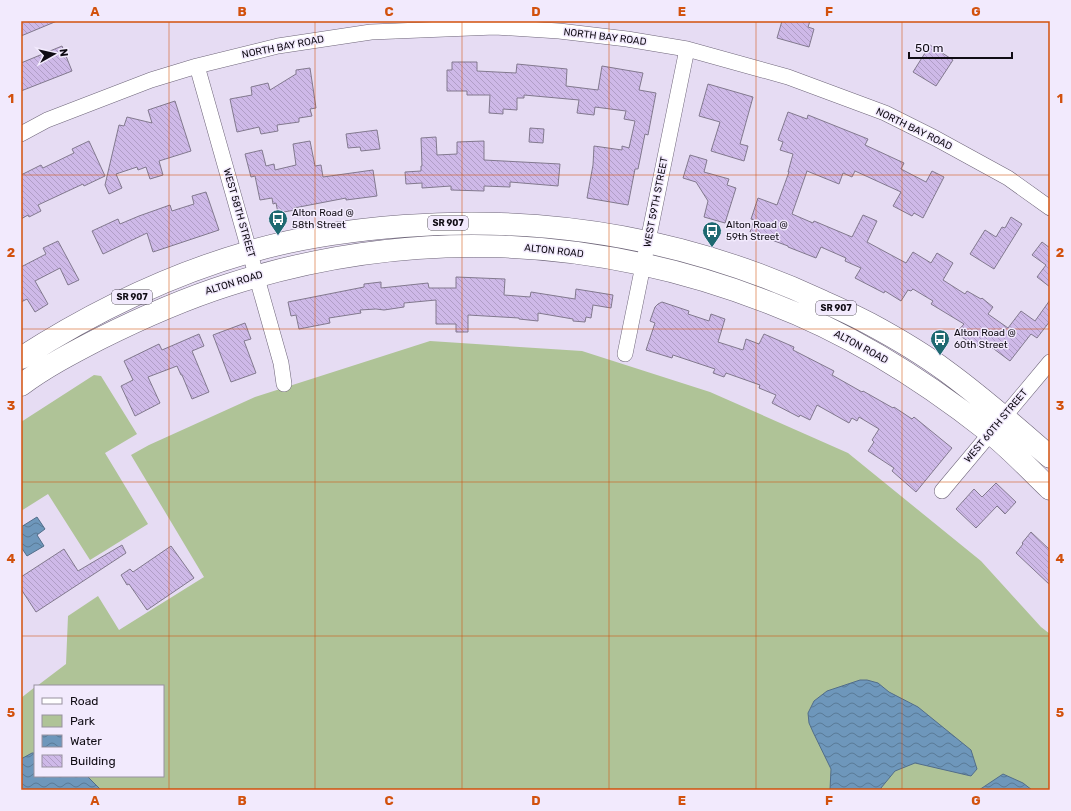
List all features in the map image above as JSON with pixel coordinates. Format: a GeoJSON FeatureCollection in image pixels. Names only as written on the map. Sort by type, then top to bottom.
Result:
{"type":"FeatureCollection","features":[{"type":"Feature","properties":{"kind":"main road","name":"ALTON ROAD"},"geometry":{"type":"LineString","coordinates":[[21,358],[55,336],[118,303],[188,273],[250,252],[330,234],[380,228],[442,223],[507,223],[549,226],[648,241],[699,255],[779,281],[867,322],[945,370],[997,424],[1050,489]]}},
{"type":"Feature","properties":{"kind":"main road","name":"ALTON ROAD"},"geometry":{"type":"LineString","coordinates":[[21,385],[65,357],[124,326],[202,293],[257,276],[333,258],[386,250],[440,246],[550,249],[612,258],[693,276],[771,303],[855,343],[997,424],[1050,457]]}},
{"type":"Feature","properties":{"kind":"street","name":"NORTH BAY ROAD"},"geometry":{"type":"LineString","coordinates":[[21,134],[47,120],[151,80],[197,66],[278,46],[371,32],[495,27],[560,31],[627,38],[687,49],[788,77],[885,113],[935,138],[1008,178],[1050,208]]}},
{"type":"Feature","properties":{"kind":"street","name":"WEST 59TH STREET"},"geometry":{"type":"LineString","coordinates":[[625,354],[687,49]]}},
{"type":"Feature","properties":{"kind":"street","name":"WEST 58TH STREET"},"geometry":{"type":"LineString","coordinates":[[197,66],[281,363],[284,384]]}},
{"type":"Feature","properties":{"kind":"street","name":"WEST 60TH STREET"},"geometry":{"type":"LineString","coordinates":[[942,491],[1050,362]]}},
{"type":"Feature","properties":{"kind":"green space"},"geometry":{"type":"Polygon","coordinates":[[[430,341],[582,351],[710,392],[848,453],[981,561],[1041,627],[1050,634],[1050,790],[21,790],[21,698],[34,688],[34,777],[164,777],[164,685],[38,685],[66,664],[68,616],[98,596],[119,630],[204,577],[131,455],[149,445],[255,397],[430,341]]]}},
{"type":"Feature","properties":{"kind":"green space"},"geometry":{"type":"Polygon","coordinates":[[[94,375],[101,376],[137,434],[105,453],[148,524],[90,560],[48,494],[21,511],[21,422],[94,375]]]}},
{"type":"Feature","properties":{"kind":"water"},"geometry":{"type":"Polygon","coordinates":[[[37,517],[45,529],[37,535],[44,546],[27,556],[21,547],[21,527],[37,517]]]}},
{"type":"Feature","properties":{"kind":"water"},"geometry":{"type":"Polygon","coordinates":[[[860,680],[878,683],[889,692],[918,707],[971,750],[977,769],[971,776],[915,763],[895,771],[881,790],[830,790],[831,769],[809,723],[808,713],[814,701],[827,691],[860,680]]]}},
{"type":"Feature","properties":{"kind":"water"},"geometry":{"type":"Polygon","coordinates":[[[34,753],[34,777],[88,777],[101,790],[21,790],[21,759],[34,753]]]}},
{"type":"Feature","properties":{"kind":"water"},"geometry":{"type":"Polygon","coordinates":[[[1003,774],[1023,783],[1032,790],[979,790],[1003,774]]]}},
{"type":"Feature","properties":{"kind":"building"},"geometry":{"type":"Polygon","coordinates":[[[21,21],[57,21],[21,36],[21,21]]]}},
{"type":"Feature","properties":{"kind":"building"},"geometry":{"type":"Polygon","coordinates":[[[782,21],[810,21],[808,27],[814,29],[809,47],[777,38],[782,21]]]}},
{"type":"Feature","properties":{"kind":"building"},"geometry":{"type":"Polygon","coordinates":[[[930,45],[953,60],[936,86],[913,72],[930,45]]]}},
{"type":"Feature","properties":{"kind":"building"},"geometry":{"type":"Polygon","coordinates":[[[62,46],[72,71],[21,91],[21,63],[62,46]]]}},
{"type":"Feature","properties":{"kind":"building"},"geometry":{"type":"Polygon","coordinates":[[[452,62],[477,62],[477,71],[516,73],[517,64],[567,69],[566,86],[598,90],[602,66],[643,73],[639,90],[656,93],[648,135],[645,134],[638,169],[635,169],[628,205],[587,198],[593,165],[594,146],[622,150],[622,146],[629,148],[635,121],[624,119],[626,111],[595,107],[594,115],[577,113],[579,100],[524,95],[524,98],[517,98],[517,110],[503,109],[503,114],[489,113],[490,95],[467,95],[467,91],[447,91],[447,70],[452,70],[452,62]]]}},
{"type":"Feature","properties":{"kind":"building"},"geometry":{"type":"Polygon","coordinates":[[[310,68],[316,108],[310,109],[312,116],[299,118],[299,122],[277,125],[278,131],[261,134],[259,127],[237,132],[230,99],[252,95],[251,87],[268,83],[270,90],[296,74],[296,70],[310,68]]]}},
{"type":"Feature","properties":{"kind":"building"},"geometry":{"type":"Polygon","coordinates":[[[708,84],[753,97],[740,144],[748,146],[744,161],[711,151],[720,122],[699,116],[708,84]]]}},
{"type":"Feature","properties":{"kind":"building"},"geometry":{"type":"Polygon","coordinates":[[[175,101],[191,151],[159,161],[163,175],[150,179],[146,167],[138,170],[137,167],[116,174],[122,188],[109,194],[105,185],[119,125],[124,126],[127,117],[152,123],[148,110],[175,101]]]}},
{"type":"Feature","properties":{"kind":"building"},"geometry":{"type":"Polygon","coordinates":[[[788,112],[807,119],[808,115],[868,139],[865,145],[904,163],[901,169],[926,182],[932,171],[944,177],[923,218],[914,213],[912,216],[893,206],[901,192],[855,171],[852,177],[843,173],[839,184],[807,171],[792,214],[813,223],[814,221],[852,237],[863,215],[877,221],[867,242],[906,263],[913,252],[931,263],[937,253],[953,263],[943,280],[965,294],[967,291],[981,299],[982,298],[993,307],[988,314],[1008,328],[1021,311],[1035,321],[1050,300],[1050,321],[1037,338],[1031,334],[1010,361],[986,343],[982,349],[970,340],[969,342],[956,333],[964,324],[931,304],[933,301],[913,289],[911,291],[908,290],[901,301],[885,291],[884,293],[855,278],[861,268],[845,261],[846,258],[821,247],[816,258],[750,232],[754,220],[751,219],[758,198],[777,205],[789,172],[793,154],[780,150],[783,142],[778,140],[788,112]]]}},
{"type":"Feature","properties":{"kind":"building"},"geometry":{"type":"Polygon","coordinates":[[[530,128],[544,129],[543,143],[529,142],[530,128]]]}},
{"type":"Feature","properties":{"kind":"building"},"geometry":{"type":"Polygon","coordinates":[[[377,130],[380,149],[361,151],[360,147],[348,148],[346,134],[377,130]]]}},
{"type":"Feature","properties":{"kind":"building"},"geometry":{"type":"Polygon","coordinates":[[[436,137],[437,155],[457,154],[457,142],[484,141],[484,160],[560,164],[558,186],[510,182],[510,187],[484,186],[484,191],[451,190],[451,186],[422,188],[422,183],[406,184],[405,172],[421,171],[421,138],[436,137]]]}},
{"type":"Feature","properties":{"kind":"building"},"geometry":{"type":"Polygon","coordinates":[[[89,141],[105,176],[84,186],[83,184],[38,205],[41,211],[21,219],[21,175],[41,165],[43,168],[74,153],[72,149],[89,141]]]}},
{"type":"Feature","properties":{"kind":"building"},"geometry":{"type":"Polygon","coordinates":[[[310,141],[315,166],[321,165],[323,177],[373,170],[377,196],[346,200],[346,198],[294,208],[295,210],[278,213],[276,203],[273,204],[272,198],[260,200],[255,176],[251,177],[245,154],[262,150],[266,166],[274,164],[275,170],[296,165],[293,144],[310,141]]]}},
{"type":"Feature","properties":{"kind":"building"},"geometry":{"type":"Polygon","coordinates":[[[690,155],[707,160],[704,172],[729,179],[727,185],[736,188],[725,223],[704,217],[708,201],[696,182],[683,178],[690,155]]]}},
{"type":"Feature","properties":{"kind":"building"},"geometry":{"type":"Polygon","coordinates":[[[206,192],[219,230],[153,252],[147,233],[103,254],[92,231],[118,219],[120,224],[170,205],[172,211],[194,204],[192,196],[206,192]]]}},
{"type":"Feature","properties":{"kind":"building"},"geometry":{"type":"Polygon","coordinates":[[[1011,217],[1022,224],[994,269],[970,254],[985,230],[996,237],[1002,227],[1005,228],[1011,217]]]}},
{"type":"Feature","properties":{"kind":"building"},"geometry":{"type":"Polygon","coordinates":[[[58,241],[79,280],[68,285],[60,268],[35,281],[48,304],[35,312],[27,299],[21,302],[21,267],[46,254],[43,248],[58,241]]]}},
{"type":"Feature","properties":{"kind":"building"},"geometry":{"type":"Polygon","coordinates":[[[1042,242],[1050,248],[1050,287],[1037,277],[1046,265],[1032,255],[1042,242]]]}},
{"type":"Feature","properties":{"kind":"building"},"geometry":{"type":"Polygon","coordinates":[[[456,277],[505,279],[504,295],[530,297],[531,292],[575,299],[576,289],[613,295],[611,308],[593,305],[591,318],[586,317],[585,322],[573,321],[573,319],[538,313],[538,321],[519,318],[468,315],[468,332],[456,332],[456,324],[436,324],[436,300],[404,303],[404,307],[384,310],[360,310],[361,313],[329,318],[330,323],[299,329],[296,315],[291,316],[288,302],[364,287],[364,284],[381,282],[381,288],[428,283],[429,288],[456,288],[456,277]]]}},
{"type":"Feature","properties":{"kind":"building"},"geometry":{"type":"Polygon","coordinates":[[[662,302],[689,311],[688,314],[709,321],[711,314],[725,319],[718,342],[743,350],[746,339],[759,344],[764,334],[794,347],[793,350],[834,371],[832,375],[893,408],[894,407],[912,419],[914,417],[952,448],[916,492],[892,471],[894,468],[868,451],[874,442],[872,440],[879,429],[859,417],[857,421],[852,418],[849,423],[817,405],[810,420],[800,415],[799,417],[772,403],[776,395],[759,388],[760,385],[726,373],[724,377],[713,373],[715,369],[673,355],[672,358],[646,350],[655,323],[650,321],[655,307],[662,302]]]}},
{"type":"Feature","properties":{"kind":"building"},"geometry":{"type":"Polygon","coordinates":[[[245,323],[251,339],[244,341],[256,373],[231,382],[213,335],[245,323]]]}},
{"type":"Feature","properties":{"kind":"building"},"geometry":{"type":"Polygon","coordinates":[[[199,334],[204,346],[192,351],[209,392],[192,399],[177,366],[148,377],[160,403],[135,416],[121,386],[133,380],[124,361],[159,344],[162,350],[199,334]]]}},
{"type":"Feature","properties":{"kind":"building"},"geometry":{"type":"Polygon","coordinates":[[[996,483],[1016,502],[1005,514],[997,506],[976,528],[956,509],[974,489],[982,497],[996,483]]]}},
{"type":"Feature","properties":{"kind":"building"},"geometry":{"type":"Polygon","coordinates":[[[1031,532],[1050,550],[1050,585],[1016,553],[1031,532]]]}},
{"type":"Feature","properties":{"kind":"building"},"geometry":{"type":"Polygon","coordinates":[[[122,545],[126,553],[36,612],[21,589],[21,577],[64,549],[78,571],[122,545]]]}},
{"type":"Feature","properties":{"kind":"building"},"geometry":{"type":"Polygon","coordinates":[[[171,546],[194,578],[147,610],[121,575],[130,569],[133,572],[171,546]]]}},
{"type":"Feature","properties":{"kind":"place","name":"Alton Road @ 58th Street"},"geometry":{"type":"Point","coordinates":[278,236]}},
{"type":"Feature","properties":{"kind":"place","name":"Alton Road @ 59th Street"},"geometry":{"type":"Point","coordinates":[712,248]}},
{"type":"Feature","properties":{"kind":"place","name":"Alton Road @ 60th Street"},"geometry":{"type":"Point","coordinates":[940,356]}}]}
